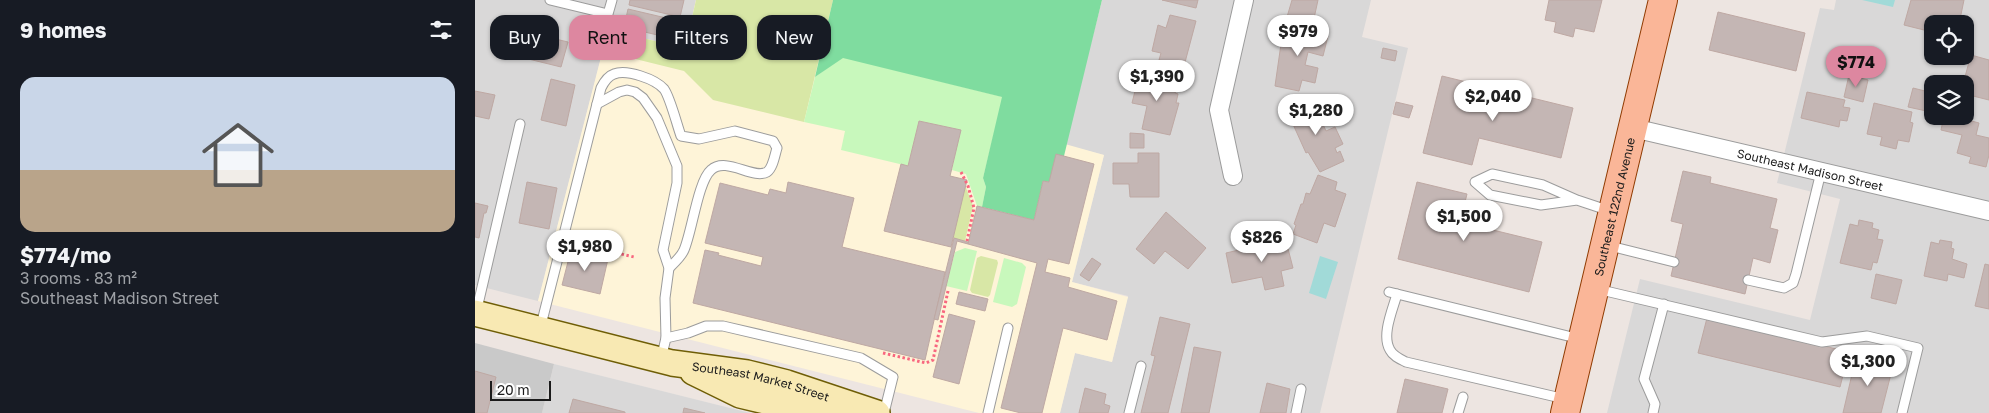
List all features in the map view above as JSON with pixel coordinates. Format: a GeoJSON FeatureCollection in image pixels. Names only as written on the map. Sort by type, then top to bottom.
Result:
{"type":"FeatureCollection","features":[{"type":"Feature","properties":{"kind":"main road","name":"Southeast 122nd Avenue"},"geometry":{"type":"LineString","coordinates":[[1566,406],[1663,0]]}},
{"type":"Feature","properties":{"kind":"street"},"geometry":{"type":"LineString","coordinates":[[1233,176],[1219,110],[1244,0]]}},
{"type":"Feature","properties":{"kind":"street","name":"Southeast Madison Street"},"geometry":{"type":"LineString","coordinates":[[1633,128],[1989,211]]}},
{"type":"Feature","properties":{"kind":"street","name":"Southeast Market Street"},"geometry":{"type":"LineString","coordinates":[[475,313],[540,329],[666,354],[773,379],[877,413]]}},
{"type":"Feature","properties":{"kind":"street","name":"Southeast Market Street"},"geometry":{"type":"LineString","coordinates":[[666,354],[739,395],[781,405],[860,413]]}},
{"type":"Feature","properties":{"kind":"lane"},"geometry":{"type":"LineString","coordinates":[[550,0],[608,14],[612,0]]}},
{"type":"Feature","properties":{"kind":"lane"},"geometry":{"type":"LineString","coordinates":[[540,329],[601,88],[606,80],[614,74],[623,72],[651,78],[665,90],[681,136],[699,139],[735,131],[773,140],[777,148],[771,167],[767,172],[760,174],[729,166],[718,166],[711,170],[704,182],[683,252],[669,268]]}},
{"type":"Feature","properties":{"kind":"lane"},"geometry":{"type":"LineString","coordinates":[[597,104],[619,92],[627,90],[635,92],[643,98],[657,118],[677,166],[677,183],[663,250],[669,268],[665,298],[666,354]]}},
{"type":"Feature","properties":{"kind":"lane"},"geometry":{"type":"LineString","coordinates":[[475,313],[520,124]]}},
{"type":"Feature","properties":{"kind":"lane"},"geometry":{"type":"LineString","coordinates":[[1748,280],[1784,288],[1793,283],[1821,172]]}},
{"type":"Feature","properties":{"kind":"lane"},"geometry":{"type":"LineString","coordinates":[[1577,200],[1541,205],[1490,195],[1475,182],[1493,174],[1543,185],[1577,200],[1613,212]]}},
{"type":"Feature","properties":{"kind":"lane"},"geometry":{"type":"LineString","coordinates":[[1605,245],[1674,262]]}},
{"type":"Feature","properties":{"kind":"lane"},"geometry":{"type":"LineString","coordinates":[[1595,288],[1822,342],[1867,336],[1918,348],[1902,413]]}},
{"type":"Feature","properties":{"kind":"lane"},"geometry":{"type":"LineString","coordinates":[[1566,406],[1406,362],[1396,357],[1389,349],[1387,335],[1393,293],[1582,340]]}},
{"type":"Feature","properties":{"kind":"lane"},"geometry":{"type":"LineString","coordinates":[[1653,413],[1655,404],[1644,379],[1664,304]]}},
{"type":"Feature","properties":{"kind":"lane"},"geometry":{"type":"LineString","coordinates":[[666,354],[688,333],[706,326],[723,326],[861,358],[893,377],[885,413]]}},
{"type":"Feature","properties":{"kind":"lane"},"geometry":{"type":"LineString","coordinates":[[988,413],[1008,328]]}},
{"type":"Feature","properties":{"kind":"lane"},"geometry":{"type":"LineString","coordinates":[[1129,413],[1141,366]]}},
{"type":"Feature","properties":{"kind":"lane"},"geometry":{"type":"LineString","coordinates":[[1296,413],[1301,389]]}},
{"type":"Feature","properties":{"kind":"lane"},"geometry":{"type":"LineString","coordinates":[[1458,413],[1463,397]]}},
{"type":"Feature","properties":{"kind":"path"},"geometry":{"type":"LineString","coordinates":[[961,172],[968,186],[974,208],[967,241]]}},
{"type":"Feature","properties":{"kind":"path"},"geometry":{"type":"LineString","coordinates":[[582,253],[588,251],[615,253],[634,257]]}},
{"type":"Feature","properties":{"kind":"path"},"geometry":{"type":"LineString","coordinates":[[878,351],[930,362],[933,360],[948,291]]}},
{"type":"Feature","properties":{"kind":"shaded area"},"geometry":{"type":"Polygon","coordinates":[[[475,0],[696,0],[693,15],[656,15],[656,42],[646,40],[646,15],[569,15],[569,60],[600,60],[538,301],[475,285],[475,0]]]}},
{"type":"Feature","properties":{"kind":"shaded area"},"geometry":{"type":"Polygon","coordinates":[[[696,0],[1102,0],[1065,144],[1104,155],[1072,282],[1128,297],[1112,362],[1075,353],[1060,413],[979,413],[538,301],[600,60],[646,60],[646,39],[656,41],[656,60],[747,60],[747,15],[693,15],[696,0]]]}},
{"type":"Feature","properties":{"kind":"shaded area"},"geometry":{"type":"Polygon","coordinates":[[[1102,0],[1371,0],[1362,37],[1408,48],[1320,413],[1060,413],[1075,353],[1112,362],[1128,296],[1072,282],[1104,155],[1065,145],[1102,0]]]}},
{"type":"Feature","properties":{"kind":"shaded area"},"geometry":{"type":"Polygon","coordinates":[[[1836,0],[1989,0],[1989,413],[1607,413],[1640,279],[1810,320],[1840,199],[1777,183],[1820,8],[1834,10],[1836,0]]]}},
{"type":"Feature","properties":{"kind":"shaded area"},"geometry":{"type":"Polygon","coordinates":[[[475,343],[554,364],[542,413],[475,413],[475,343]]]}},
{"type":"Feature","properties":{"kind":"shaded area"},"geometry":{"type":"Polygon","coordinates":[[[554,364],[750,413],[542,413],[554,364]]]}},
{"type":"Feature","properties":{"kind":"green space"},"geometry":{"type":"Polygon","coordinates":[[[696,0],[833,0],[829,15],[757,15],[757,60],[819,60],[804,122],[713,100],[684,71],[639,60],[646,60],[646,39],[656,41],[656,60],[747,60],[747,15],[693,15],[696,0]]]}},
{"type":"Feature","properties":{"kind":"green space"},"geometry":{"type":"Polygon","coordinates":[[[833,0],[1102,0],[1064,156],[1049,182],[1043,181],[1034,220],[982,207],[986,187],[983,178],[1002,97],[843,58],[815,77],[819,60],[831,60],[831,15],[829,15],[833,0]]]}},
{"type":"Feature","properties":{"kind":"green space"},"geometry":{"type":"Polygon","coordinates":[[[843,57],[1003,97],[983,178],[986,187],[982,207],[977,206],[966,174],[952,170],[960,130],[919,121],[908,166],[841,150],[845,131],[804,122],[815,77],[843,57]]]}},
{"type":"Feature","properties":{"kind":"green space"},"geometry":{"type":"Polygon","coordinates":[[[965,185],[973,206],[965,241],[953,238],[965,185]]]}},
{"type":"Feature","properties":{"kind":"green space"},"geometry":{"type":"Polygon","coordinates":[[[965,248],[977,251],[967,291],[946,286],[955,252],[965,248]]]}},
{"type":"Feature","properties":{"kind":"green space"},"geometry":{"type":"Polygon","coordinates":[[[981,256],[997,260],[998,263],[988,297],[972,293],[970,290],[977,258],[981,256]]]}},
{"type":"Feature","properties":{"kind":"green space"},"geometry":{"type":"Polygon","coordinates":[[[1004,258],[1022,263],[1026,267],[1017,304],[1012,307],[993,302],[1004,258]]]}},
{"type":"Feature","properties":{"kind":"water"},"geometry":{"type":"Polygon","coordinates":[[[1862,0],[1895,0],[1893,7],[1862,0]]]}},
{"type":"Feature","properties":{"kind":"water"},"geometry":{"type":"Polygon","coordinates":[[[1320,256],[1338,262],[1326,299],[1309,293],[1320,256]]]}},
{"type":"Feature","properties":{"kind":"building"},"geometry":{"type":"Polygon","coordinates":[[[630,0],[684,0],[680,15],[672,15],[629,5],[630,0]]]}},
{"type":"Feature","properties":{"kind":"building"},"geometry":{"type":"Polygon","coordinates":[[[1162,0],[1198,0],[1196,8],[1162,0]]]}},
{"type":"Feature","properties":{"kind":"building"},"geometry":{"type":"Polygon","coordinates":[[[1292,0],[1318,0],[1313,23],[1287,17],[1292,0]]]}},
{"type":"Feature","properties":{"kind":"building"},"geometry":{"type":"Polygon","coordinates":[[[1549,0],[1602,0],[1594,32],[1575,28],[1573,37],[1554,32],[1556,22],[1545,20],[1549,0]]]}},
{"type":"Feature","properties":{"kind":"building"},"geometry":{"type":"Polygon","coordinates":[[[1911,0],[1964,0],[1961,15],[1924,15],[1924,30],[1904,25],[1911,0]]]}},
{"type":"Feature","properties":{"kind":"building"},"geometry":{"type":"Polygon","coordinates":[[[628,9],[656,16],[656,35],[646,32],[646,15],[627,15],[628,9]]]}},
{"type":"Feature","properties":{"kind":"building"},"geometry":{"type":"Polygon","coordinates":[[[1718,12],[1805,33],[1796,71],[1709,50],[1718,12]]]}},
{"type":"Feature","properties":{"kind":"building"},"geometry":{"type":"Polygon","coordinates":[[[1170,15],[1196,21],[1184,66],[1159,60],[1161,53],[1152,51],[1158,25],[1166,28],[1170,15]]]}},
{"type":"Feature","properties":{"kind":"building"},"geometry":{"type":"Polygon","coordinates":[[[1286,26],[1328,36],[1323,56],[1308,52],[1305,65],[1318,68],[1315,83],[1302,80],[1299,91],[1275,86],[1282,37],[1286,26]]]}},
{"type":"Feature","properties":{"kind":"building"},"geometry":{"type":"Polygon","coordinates":[[[559,40],[568,42],[561,67],[533,60],[559,60],[559,40]]]}},
{"type":"Feature","properties":{"kind":"building"},"geometry":{"type":"Polygon","coordinates":[[[1383,48],[1397,51],[1395,61],[1381,58],[1383,48]]]}},
{"type":"Feature","properties":{"kind":"building"},"geometry":{"type":"Polygon","coordinates":[[[1974,56],[1989,60],[1989,100],[1974,96],[1974,75],[1965,75],[1968,65],[1974,65],[1974,56]]]}},
{"type":"Feature","properties":{"kind":"building"},"geometry":{"type":"Polygon","coordinates":[[[1140,71],[1178,80],[1175,93],[1178,94],[1176,103],[1179,103],[1170,135],[1142,129],[1147,106],[1132,103],[1140,71]]]}},
{"type":"Feature","properties":{"kind":"building"},"geometry":{"type":"Polygon","coordinates":[[[1849,75],[1868,80],[1863,102],[1844,97],[1849,75]]]}},
{"type":"Feature","properties":{"kind":"building"},"geometry":{"type":"Polygon","coordinates":[[[1442,76],[1573,108],[1561,158],[1479,138],[1472,165],[1423,153],[1442,76]]]}},
{"type":"Feature","properties":{"kind":"building"},"geometry":{"type":"Polygon","coordinates":[[[551,79],[575,85],[566,126],[541,120],[551,79]]]}},
{"type":"Feature","properties":{"kind":"building"},"geometry":{"type":"Polygon","coordinates":[[[1913,88],[1924,91],[1924,110],[1908,107],[1913,88]]]}},
{"type":"Feature","properties":{"kind":"building"},"geometry":{"type":"Polygon","coordinates":[[[475,91],[495,95],[489,119],[475,116],[475,91]]]}},
{"type":"Feature","properties":{"kind":"building"},"geometry":{"type":"Polygon","coordinates":[[[1807,92],[1845,100],[1843,107],[1850,108],[1847,121],[1840,120],[1839,127],[1801,118],[1807,92]]]}},
{"type":"Feature","properties":{"kind":"building"},"geometry":{"type":"Polygon","coordinates":[[[1312,100],[1326,131],[1335,127],[1343,144],[1335,148],[1337,153],[1340,151],[1344,161],[1320,172],[1308,152],[1306,153],[1287,111],[1312,100]]]}},
{"type":"Feature","properties":{"kind":"building"},"geometry":{"type":"Polygon","coordinates":[[[1396,102],[1413,106],[1409,118],[1393,114],[1396,102]]]}},
{"type":"Feature","properties":{"kind":"building"},"geometry":{"type":"Polygon","coordinates":[[[1874,103],[1912,112],[1910,122],[1913,123],[1909,142],[1898,140],[1896,149],[1880,145],[1882,137],[1867,134],[1874,103]]]}},
{"type":"Feature","properties":{"kind":"building"},"geometry":{"type":"Polygon","coordinates":[[[919,121],[961,130],[950,176],[967,180],[951,247],[884,231],[901,164],[908,166],[919,121]]]}},
{"type":"Feature","properties":{"kind":"building"},"geometry":{"type":"Polygon","coordinates":[[[1974,122],[1979,123],[1976,135],[1989,138],[1989,155],[1986,167],[1969,163],[1971,157],[1957,153],[1962,135],[1941,130],[1942,125],[1974,125],[1974,122]]]}},
{"type":"Feature","properties":{"kind":"building"},"geometry":{"type":"Polygon","coordinates":[[[1130,133],[1144,134],[1144,148],[1130,148],[1130,133]]]}},
{"type":"Feature","properties":{"kind":"building"},"geometry":{"type":"Polygon","coordinates":[[[1138,153],[1159,153],[1159,197],[1130,197],[1129,184],[1113,184],[1113,163],[1138,163],[1138,153]]]}},
{"type":"Feature","properties":{"kind":"building"},"geometry":{"type":"Polygon","coordinates":[[[1056,154],[1094,164],[1069,264],[1048,259],[1045,272],[1070,278],[1068,287],[1117,301],[1107,340],[1063,328],[1042,413],[1021,413],[1001,408],[1037,263],[968,244],[977,206],[1034,220],[1043,181],[1049,182],[1056,154]]]}},
{"type":"Feature","properties":{"kind":"building"},"geometry":{"type":"Polygon","coordinates":[[[1683,171],[1711,177],[1710,183],[1777,199],[1770,228],[1778,230],[1770,263],[1753,258],[1745,294],[1671,276],[1683,224],[1671,221],[1683,171]]]}},
{"type":"Feature","properties":{"kind":"building"},"geometry":{"type":"Polygon","coordinates":[[[1318,175],[1337,182],[1335,190],[1346,194],[1335,227],[1324,223],[1317,243],[1293,234],[1296,225],[1294,224],[1301,204],[1303,204],[1306,193],[1310,194],[1318,175]]]}},
{"type":"Feature","properties":{"kind":"building"},"geometry":{"type":"Polygon","coordinates":[[[527,182],[557,188],[549,229],[519,223],[527,182]]]}},
{"type":"Feature","properties":{"kind":"building"},"geometry":{"type":"Polygon","coordinates":[[[788,182],[854,198],[842,247],[945,272],[925,360],[693,303],[705,250],[761,266],[763,257],[705,243],[720,183],[768,195],[770,189],[786,193],[788,182]]]}},
{"type":"Feature","properties":{"kind":"building"},"geometry":{"type":"Polygon","coordinates":[[[1417,182],[1467,194],[1460,222],[1542,242],[1529,292],[1398,259],[1417,182]]]}},
{"type":"Feature","properties":{"kind":"building"},"geometry":{"type":"Polygon","coordinates":[[[475,203],[488,206],[486,213],[484,213],[479,238],[475,237],[475,203]]]}},
{"type":"Feature","properties":{"kind":"building"},"geometry":{"type":"Polygon","coordinates":[[[1166,212],[1206,248],[1188,269],[1165,251],[1154,264],[1136,249],[1166,212]]]}},
{"type":"Feature","properties":{"kind":"building"},"geometry":{"type":"Polygon","coordinates":[[[1859,220],[1873,223],[1872,228],[1879,230],[1877,239],[1883,240],[1877,263],[1873,262],[1871,270],[1840,263],[1850,224],[1858,226],[1859,220]]]}},
{"type":"Feature","properties":{"kind":"building"},"geometry":{"type":"Polygon","coordinates":[[[1284,233],[1293,268],[1281,271],[1284,286],[1265,290],[1262,277],[1232,283],[1226,253],[1269,243],[1268,237],[1284,233]]]}},
{"type":"Feature","properties":{"kind":"building"},"geometry":{"type":"Polygon","coordinates":[[[954,238],[968,242],[968,244],[957,241],[938,320],[934,319],[954,238]]]}},
{"type":"Feature","properties":{"kind":"building"},"geometry":{"type":"Polygon","coordinates":[[[1940,240],[1952,242],[1951,248],[1954,249],[1952,259],[1967,264],[1964,278],[1948,274],[1947,281],[1924,276],[1931,242],[1939,244],[1940,240]]]}},
{"type":"Feature","properties":{"kind":"building"},"geometry":{"type":"Polygon","coordinates":[[[571,250],[608,259],[600,294],[562,285],[571,250]]]}},
{"type":"Feature","properties":{"kind":"building"},"geometry":{"type":"Polygon","coordinates":[[[1092,258],[1101,264],[1089,281],[1080,275],[1092,258]]]}},
{"type":"Feature","properties":{"kind":"building"},"geometry":{"type":"Polygon","coordinates":[[[1985,264],[1989,265],[1989,309],[1975,306],[1985,264]]]}},
{"type":"Feature","properties":{"kind":"building"},"geometry":{"type":"Polygon","coordinates":[[[1876,274],[1902,280],[1896,304],[1871,298],[1876,274]]]}},
{"type":"Feature","properties":{"kind":"building"},"geometry":{"type":"Polygon","coordinates":[[[959,292],[988,299],[985,311],[956,304],[959,292]]]}},
{"type":"Feature","properties":{"kind":"building"},"geometry":{"type":"Polygon","coordinates":[[[949,314],[975,321],[959,384],[933,377],[949,314]]]}},
{"type":"Feature","properties":{"kind":"building"},"geometry":{"type":"Polygon","coordinates":[[[1160,317],[1190,324],[1168,413],[1141,413],[1155,356],[1151,355],[1160,317]]]}},
{"type":"Feature","properties":{"kind":"building"},"geometry":{"type":"Polygon","coordinates":[[[1707,318],[1849,352],[1840,387],[1698,353],[1707,318]]]}},
{"type":"Feature","properties":{"kind":"building"},"geometry":{"type":"Polygon","coordinates":[[[1194,347],[1221,352],[1209,413],[1181,413],[1194,347]]]}},
{"type":"Feature","properties":{"kind":"building"},"geometry":{"type":"Polygon","coordinates":[[[1856,357],[1893,366],[1881,413],[1843,413],[1856,357]]]}},
{"type":"Feature","properties":{"kind":"building"},"geometry":{"type":"Polygon","coordinates":[[[475,371],[496,377],[487,413],[475,413],[475,371]]]}},
{"type":"Feature","properties":{"kind":"building"},"geometry":{"type":"Polygon","coordinates":[[[1405,379],[1448,389],[1442,413],[1397,413],[1405,379]]]}},
{"type":"Feature","properties":{"kind":"building"},"geometry":{"type":"Polygon","coordinates":[[[1267,383],[1290,389],[1286,413],[1260,413],[1267,383]]]}},
{"type":"Feature","properties":{"kind":"building"},"geometry":{"type":"Polygon","coordinates":[[[1085,388],[1106,394],[1104,404],[1110,406],[1108,413],[1079,413],[1085,388]]]}},
{"type":"Feature","properties":{"kind":"building"},"geometry":{"type":"Polygon","coordinates":[[[573,399],[625,412],[625,413],[569,413],[573,399]]]}},
{"type":"Feature","properties":{"kind":"building"},"geometry":{"type":"Polygon","coordinates":[[[684,408],[705,413],[683,413],[684,408]]]}}]}
